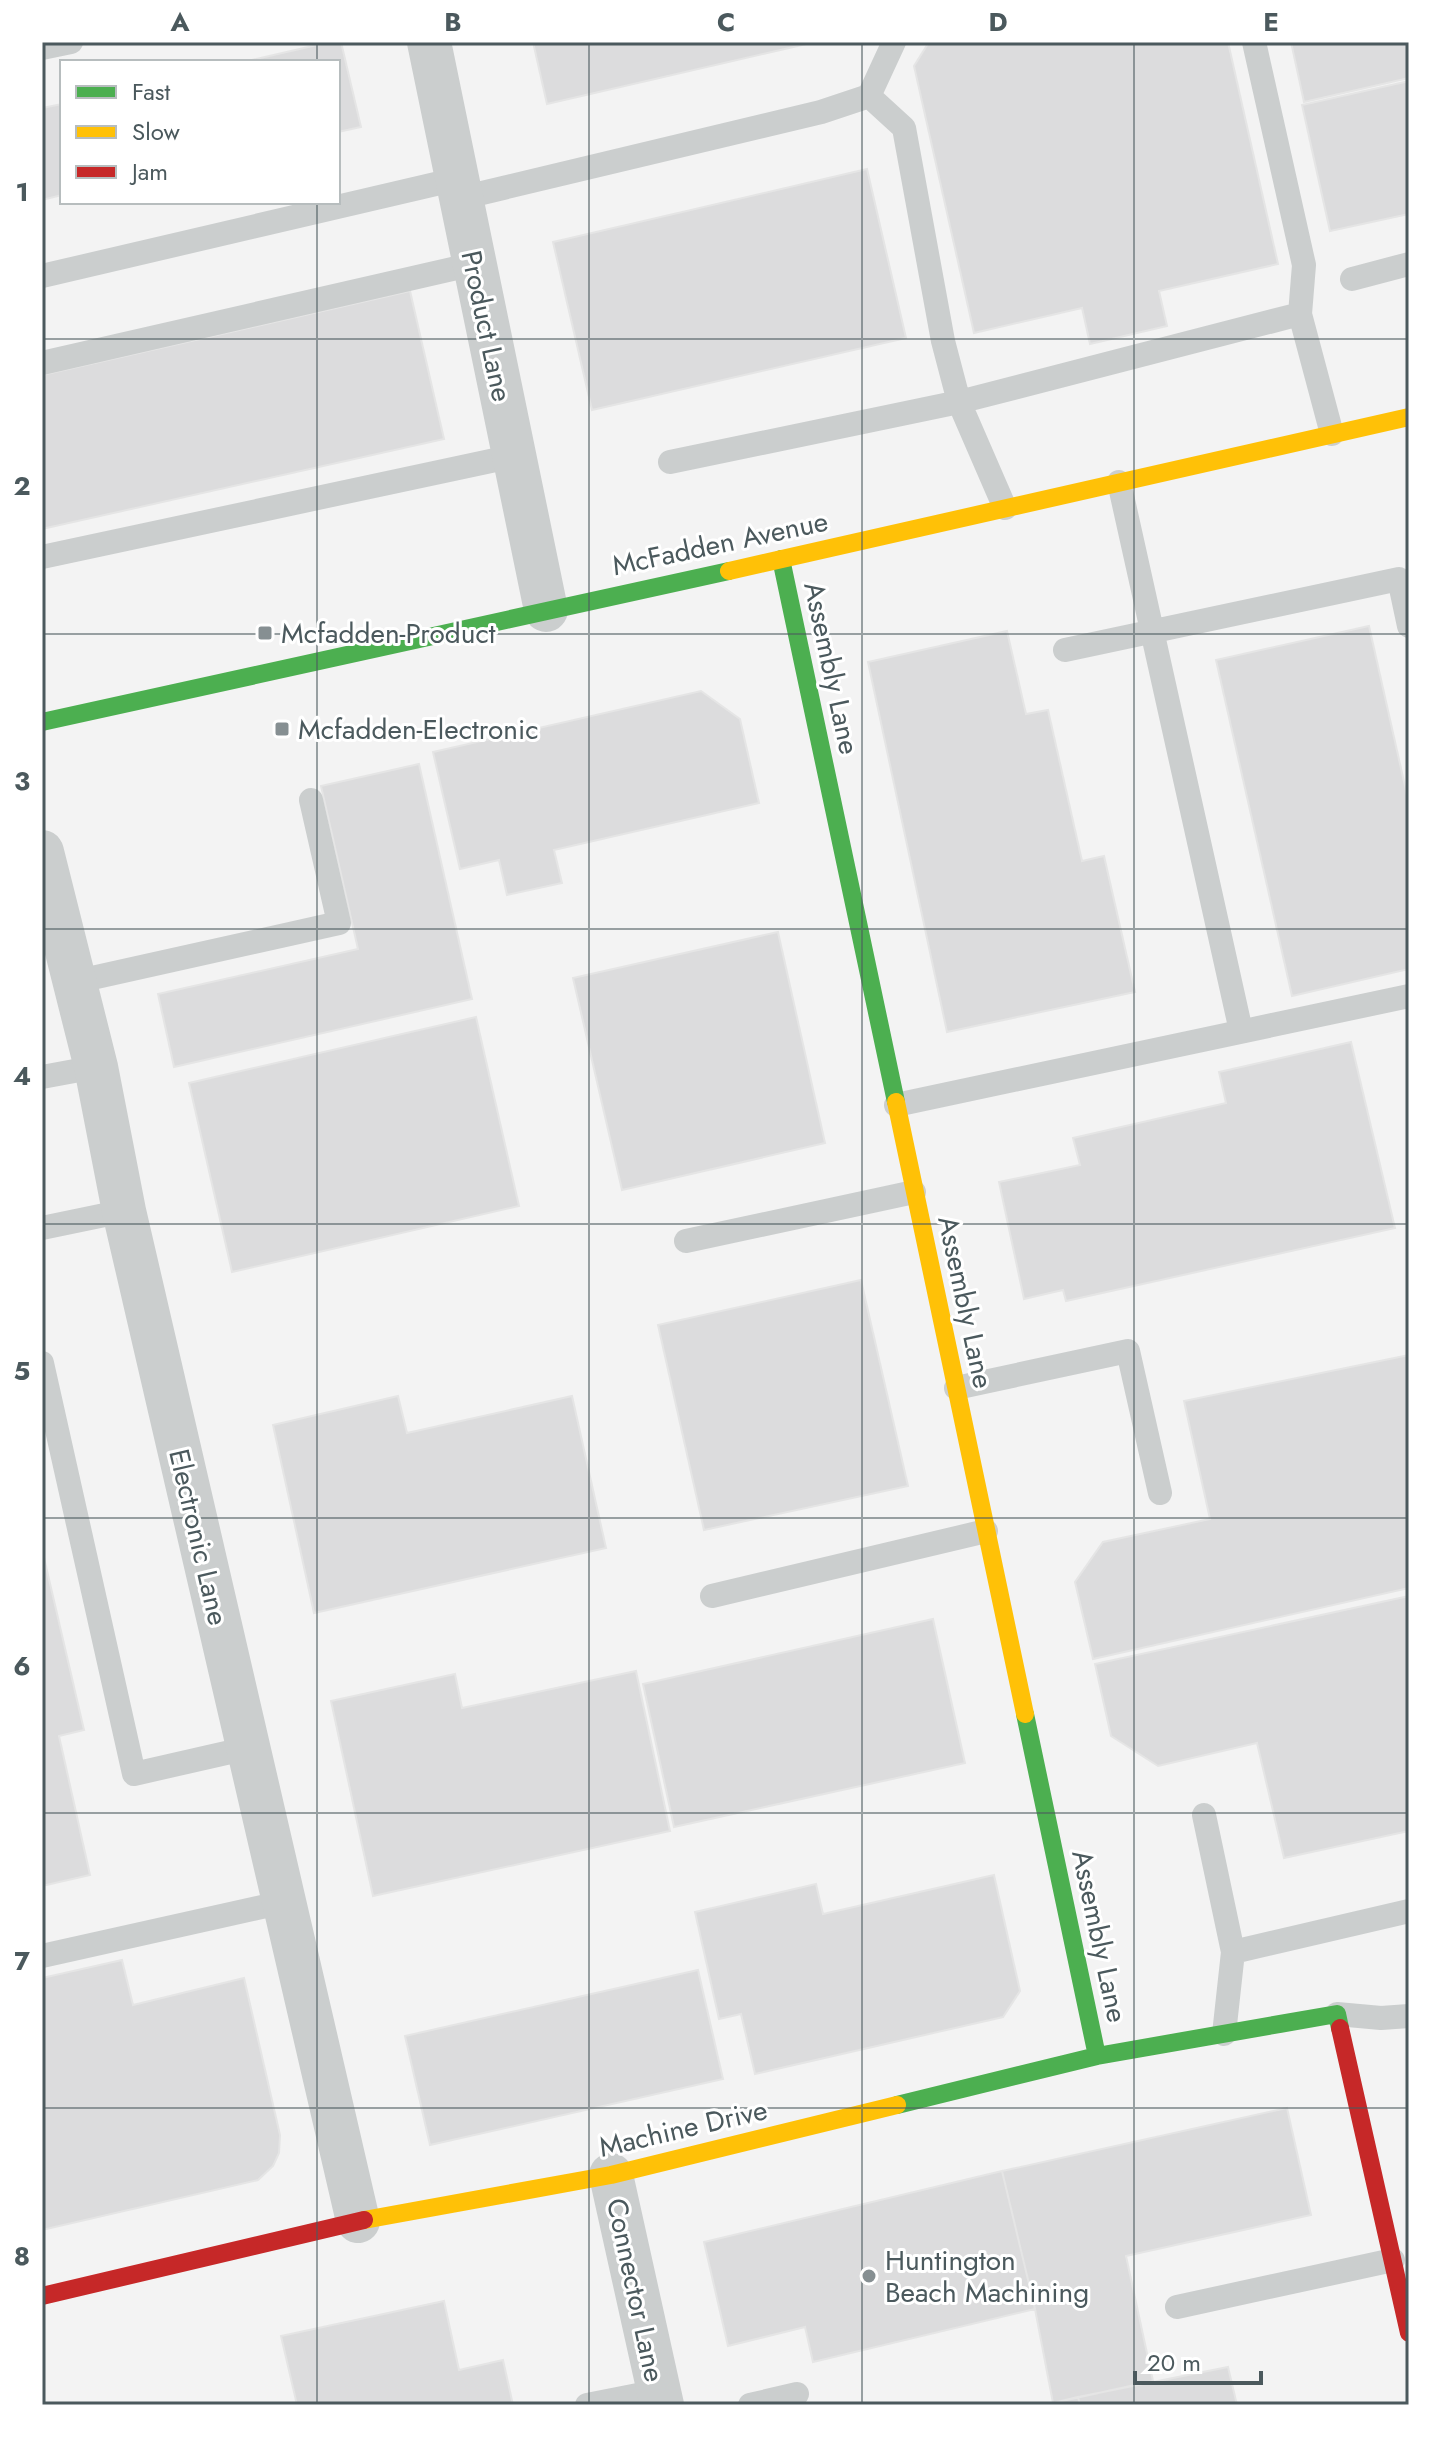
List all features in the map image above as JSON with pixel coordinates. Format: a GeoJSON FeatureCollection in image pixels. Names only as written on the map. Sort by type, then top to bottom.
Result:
{"type":"FeatureCollection","features":[{"type":"Feature","properties":{"kind":"street","name":"Product Lane"},"geometry":{"type":"LineString","coordinates":[[429,42],[546,610]]}},
{"type":"Feature","properties":{"kind":"street","name":"McFadden Avenue"},"geometry":{"type":"LineString","coordinates":[[42,722],[1409,417]]}},
{"type":"Feature","properties":{"kind":"street","name":"Assembly Lane"},"geometry":{"type":"LineString","coordinates":[[781,559],[1097,2056]]}},
{"type":"Feature","properties":{"kind":"street","name":"Electronic Lane"},"geometry":{"type":"LineString","coordinates":[[42,852],[96,1067],[124,1211],[358,2221]]}},
{"type":"Feature","properties":{"kind":"street","name":"Machine Drive"},"geometry":{"type":"LineString","coordinates":[[42,2296],[358,2221],[611,2175],[1097,2056],[1337,2014]]}},
{"type":"Feature","properties":{"kind":"street"},"geometry":{"type":"LineString","coordinates":[[1337,2014],[1409,2333]]}},
{"type":"Feature","properties":{"kind":"street","name":"Connector Lane"},"geometry":{"type":"LineString","coordinates":[[611,2175],[660,2398]]}},
{"type":"Feature","properties":{"kind":"lane"},"geometry":{"type":"LineString","coordinates":[[42,48],[71,42]]}},
{"type":"Feature","properties":{"kind":"lane"},"geometry":{"type":"LineString","coordinates":[[42,276],[821,112],[869,96],[894,42]]}},
{"type":"Feature","properties":{"kind":"lane"},"geometry":{"type":"LineString","coordinates":[[1254,42],[1304,265],[1300,314],[1332,434]]}},
{"type":"Feature","properties":{"kind":"lane"},"geometry":{"type":"LineString","coordinates":[[869,96],[904,128],[943,341],[959,402],[1005,508]]}},
{"type":"Feature","properties":{"kind":"lane"},"geometry":{"type":"LineString","coordinates":[[42,363],[474,264]]}},
{"type":"Feature","properties":{"kind":"lane"},"geometry":{"type":"LineString","coordinates":[[1352,279],[1409,264]]}},
{"type":"Feature","properties":{"kind":"lane"},"geometry":{"type":"LineString","coordinates":[[670,462],[959,402],[1300,314]]}},
{"type":"Feature","properties":{"kind":"lane"},"geometry":{"type":"LineString","coordinates":[[42,557],[514,456]]}},
{"type":"Feature","properties":{"kind":"lane"},"geometry":{"type":"LineString","coordinates":[[1119,482],[1241,1031]]}},
{"type":"Feature","properties":{"kind":"lane"},"geometry":{"type":"LineString","coordinates":[[1065,650],[1399,579],[1409,626]]}},
{"type":"Feature","properties":{"kind":"lane"},"geometry":{"type":"LineString","coordinates":[[74,982],[339,923],[311,800]]}},
{"type":"Feature","properties":{"kind":"lane"},"geometry":{"type":"LineString","coordinates":[[896,1105],[1409,996]]}},
{"type":"Feature","properties":{"kind":"lane"},"geometry":{"type":"LineString","coordinates":[[42,1077],[96,1067]]}},
{"type":"Feature","properties":{"kind":"lane"},"geometry":{"type":"LineString","coordinates":[[686,1241],[914,1192]]}},
{"type":"Feature","properties":{"kind":"lane"},"geometry":{"type":"LineString","coordinates":[[42,1228],[124,1211]]}},
{"type":"Feature","properties":{"kind":"lane"},"geometry":{"type":"LineString","coordinates":[[956,1388],[1128,1351],[1160,1493]]}},
{"type":"Feature","properties":{"kind":"lane"},"geometry":{"type":"LineString","coordinates":[[42,1363],[134,1774],[248,1748]]}},
{"type":"Feature","properties":{"kind":"lane"},"geometry":{"type":"LineString","coordinates":[[712,1596],[986,1531]]}},
{"type":"Feature","properties":{"kind":"lane"},"geometry":{"type":"LineString","coordinates":[[1204,1815],[1233,1952],[1224,2034]]}},
{"type":"Feature","properties":{"kind":"lane"},"geometry":{"type":"LineString","coordinates":[[42,1956],[284,1902]]}},
{"type":"Feature","properties":{"kind":"lane"},"geometry":{"type":"LineString","coordinates":[[1233,1952],[1409,1911]]}},
{"type":"Feature","properties":{"kind":"lane"},"geometry":{"type":"LineString","coordinates":[[1337,2014],[1381,2018],[1409,2016]]}},
{"type":"Feature","properties":{"kind":"lane"},"geometry":{"type":"LineString","coordinates":[[1177,2307],[1393,2260]]}},
{"type":"Feature","properties":{"kind":"lane"},"geometry":{"type":"LineString","coordinates":[[750,2405],[797,2394]]}},
{"type":"Feature","properties":{"kind":"lane"},"geometry":{"type":"LineString","coordinates":[[587,2405],[660,2398]]}},
{"type":"Feature","properties":{"kind":"building"},"geometry":{"type":"Polygon","coordinates":[[[341,42],[361,127],[340,132],[340,60],[252,60],[341,42]]]}},
{"type":"Feature","properties":{"kind":"building"},"geometry":{"type":"Polygon","coordinates":[[[533,42],[815,42],[547,104],[533,42]]]}},
{"type":"Feature","properties":{"kind":"building"},"geometry":{"type":"Polygon","coordinates":[[[929,42],[1228,42],[1278,264],[1159,291],[1167,326],[1090,344],[1082,308],[974,333],[914,66],[929,42]]]}},
{"type":"Feature","properties":{"kind":"building"},"geometry":{"type":"Polygon","coordinates":[[[1291,42],[1409,42],[1409,78],[1304,102],[1291,42]]]}},
{"type":"Feature","properties":{"kind":"building"},"geometry":{"type":"Polygon","coordinates":[[[1409,81],[1409,214],[1330,231],[1302,105],[1409,81]]]}},
{"type":"Feature","properties":{"kind":"building"},"geometry":{"type":"Polygon","coordinates":[[[60,104],[60,196],[42,200],[42,108],[60,104]]]}},
{"type":"Feature","properties":{"kind":"building"},"geometry":{"type":"Polygon","coordinates":[[[867,169],[906,338],[592,410],[553,242],[867,169]]]}},
{"type":"Feature","properties":{"kind":"building"},"geometry":{"type":"Polygon","coordinates":[[[410,291],[444,439],[42,529],[42,375],[410,291]]]}},
{"type":"Feature","properties":{"kind":"building"},"geometry":{"type":"Polygon","coordinates":[[[1369,626],[1409,804],[1409,969],[1292,996],[1216,660],[1369,626]]]}},
{"type":"Feature","properties":{"kind":"building"},"geometry":{"type":"Polygon","coordinates":[[[1007,631],[1026,714],[1048,710],[1082,861],[1104,856],[1135,992],[947,1032],[868,662],[1007,631]]]}},
{"type":"Feature","properties":{"kind":"building"},"geometry":{"type":"Polygon","coordinates":[[[701,691],[740,719],[759,803],[554,850],[562,883],[507,895],[499,860],[460,869],[433,752],[701,691]]]}},
{"type":"Feature","properties":{"kind":"building"},"geometry":{"type":"Polygon","coordinates":[[[419,764],[472,999],[174,1067],[158,994],[358,949],[321,786],[419,764]]]}},
{"type":"Feature","properties":{"kind":"building"},"geometry":{"type":"Polygon","coordinates":[[[778,932],[825,1143],[622,1190],[573,978],[778,932]]]}},
{"type":"Feature","properties":{"kind":"building"},"geometry":{"type":"Polygon","coordinates":[[[476,1017],[519,1206],[232,1272],[189,1083],[476,1017]]]}},
{"type":"Feature","properties":{"kind":"building"},"geometry":{"type":"Polygon","coordinates":[[[1351,1042],[1395,1228],[1066,1301],[1063,1290],[1024,1299],[999,1182],[1080,1165],[1073,1138],[1226,1103],[1219,1072],[1351,1042]]]}},
{"type":"Feature","properties":{"kind":"building"},"geometry":{"type":"Polygon","coordinates":[[[861,1280],[908,1486],[704,1530],[658,1325],[861,1280]]]}},
{"type":"Feature","properties":{"kind":"building"},"geometry":{"type":"Polygon","coordinates":[[[1409,1355],[1409,1588],[1093,1659],[1075,1582],[1103,1542],[1210,1519],[1184,1401],[1409,1355]]]}},
{"type":"Feature","properties":{"kind":"building"},"geometry":{"type":"Polygon","coordinates":[[[398,1396],[407,1433],[572,1396],[606,1548],[314,1613],[273,1425],[398,1396]]]}},
{"type":"Feature","properties":{"kind":"building"},"geometry":{"type":"Polygon","coordinates":[[[42,1549],[84,1730],[59,1736],[90,1875],[42,1886],[42,1549]]]}},
{"type":"Feature","properties":{"kind":"building"},"geometry":{"type":"Polygon","coordinates":[[[1409,1596],[1409,1831],[1284,1858],[1257,1743],[1158,1766],[1111,1736],[1095,1664],[1409,1596]]]}},
{"type":"Feature","properties":{"kind":"building"},"geometry":{"type":"Polygon","coordinates":[[[933,1619],[965,1763],[674,1827],[643,1684],[933,1619]]]}},
{"type":"Feature","properties":{"kind":"building"},"geometry":{"type":"Polygon","coordinates":[[[636,1671],[670,1831],[373,1896],[331,1701],[455,1674],[462,1708],[636,1671]]]}},
{"type":"Feature","properties":{"kind":"building"},"geometry":{"type":"Polygon","coordinates":[[[994,1875],[1020,1991],[1003,2017],[755,2074],[741,2014],[719,2019],[695,1912],[816,1884],[823,1914],[994,1875]]]}},
{"type":"Feature","properties":{"kind":"building"},"geometry":{"type":"Polygon","coordinates":[[[122,1960],[133,2005],[244,1978],[280,2135],[279,2153],[273,2166],[258,2180],[42,2230],[42,1978],[122,1960]]]}},
{"type":"Feature","properties":{"kind":"building"},"geometry":{"type":"Polygon","coordinates":[[[698,1970],[723,2079],[430,2145],[405,2036],[698,1970]]]}},
{"type":"Feature","properties":{"kind":"building"},"geometry":{"type":"Polygon","coordinates":[[[1287,2108],[1311,2215],[1126,2256],[1153,2381],[1053,2403],[1035,2309],[1002,2171],[1287,2108]]]}},
{"type":"Feature","properties":{"kind":"building","name":"Huntington Beach Machining"},"geometry":{"type":"Polygon","coordinates":[[[1002,2171],[1035,2309],[813,2362],[805,2327],[728,2346],[704,2242],[1002,2171]]]}},
{"type":"Feature","properties":{"kind":"building"},"geometry":{"type":"Polygon","coordinates":[[[444,2301],[459,2370],[503,2360],[513,2405],[297,2405],[281,2336],[444,2301]]]}},
{"type":"Feature","properties":{"kind":"building"},"geometry":{"type":"Polygon","coordinates":[[[1228,2367],[1237,2405],[1080,2405],[1078,2397],[1228,2367]]]}},
{"type":"Feature","properties":{"kind":"building"},"geometry":{"type":"Polygon","coordinates":[[[1078,2397],[1080,2405],[1043,2405],[1053,2403],[1078,2397]]]}},
{"type":"Feature","properties":{"kind":"traffic: fast"},"geometry":{"type":"LineString","coordinates":[[781,559],[896,1102]]}},
{"type":"Feature","properties":{"kind":"traffic: fast"},"geometry":{"type":"LineString","coordinates":[[42,722],[729,571]]}},
{"type":"Feature","properties":{"kind":"traffic: fast"},"geometry":{"type":"LineString","coordinates":[[1025,1714],[1097,2056]]}},
{"type":"Feature","properties":{"kind":"traffic: fast"},"geometry":{"type":"LineString","coordinates":[[897,2105],[1097,2056],[1337,2014],[1340,2028]]}},
{"type":"Feature","properties":{"kind":"traffic: slow"},"geometry":{"type":"LineString","coordinates":[[729,571],[1409,417]]}},
{"type":"Feature","properties":{"kind":"traffic: slow"},"geometry":{"type":"LineString","coordinates":[[896,1102],[1025,1714]]}},
{"type":"Feature","properties":{"kind":"traffic: slow"},"geometry":{"type":"LineString","coordinates":[[364,2220],[611,2175],[897,2105]]}},
{"type":"Feature","properties":{"kind":"traffic: jam"},"geometry":{"type":"LineString","coordinates":[[1340,2028],[1409,2333]]}},
{"type":"Feature","properties":{"kind":"traffic: jam"},"geometry":{"type":"LineString","coordinates":[[42,2296],[364,2220]]}},
{"type":"Feature","properties":{"kind":"place","name":"Mcfadden-Product"},"geometry":{"type":"Point","coordinates":[265,633]}},
{"type":"Feature","properties":{"kind":"place","name":"Mcfadden-Electronic"},"geometry":{"type":"Point","coordinates":[282,729]}},
{"type":"Feature","properties":{"kind":"place","name":"Huntington Beach Machining"},"geometry":{"type":"Point","coordinates":[869,2276]}}]}
